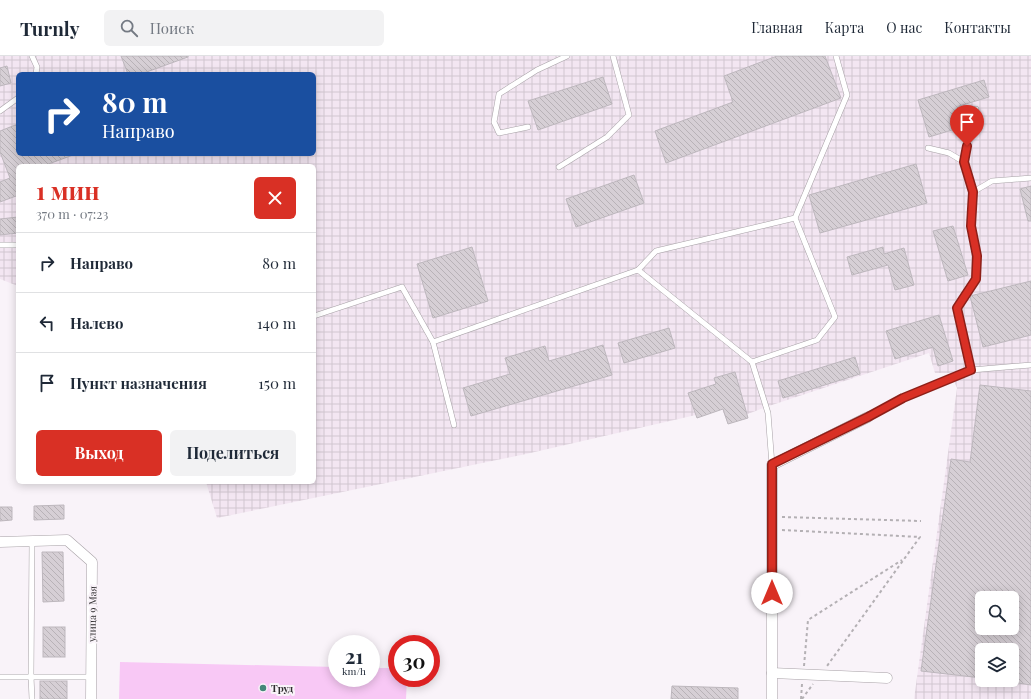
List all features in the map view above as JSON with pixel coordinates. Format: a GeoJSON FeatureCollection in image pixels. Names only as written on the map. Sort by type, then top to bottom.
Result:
{"type":"FeatureCollection","features":[{"type":"Feature","properties":{"kind":"street"},"geometry":{"type":"LineString","coordinates":[[772,699],[772,464],[868,417]]}},
{"type":"Feature","properties":{"kind":"street","name":"улица 9 Мая"},"geometry":{"type":"LineString","coordinates":[[32,541],[67,540],[92,562],[90,699]]}},
{"type":"Feature","properties":{"kind":"street"},"geometry":{"type":"LineString","coordinates":[[0,542],[32,541]]}},
{"type":"Feature","properties":{"kind":"street"},"geometry":{"type":"LineString","coordinates":[[772,673],[887,678]]}},
{"type":"Feature","properties":{"kind":"lane"},"geometry":{"type":"LineString","coordinates":[[32,56],[37,67],[36,72]]}},
{"type":"Feature","properties":{"kind":"lane"},"geometry":{"type":"LineString","coordinates":[[528,127],[499,133],[494,122],[499,94],[537,70],[566,56]]}},
{"type":"Feature","properties":{"kind":"lane"},"geometry":{"type":"LineString","coordinates":[[559,167],[607,136],[629,116],[613,56]]}},
{"type":"Feature","properties":{"kind":"lane"},"geometry":{"type":"LineString","coordinates":[[752,362],[817,340],[835,317],[795,218],[847,95],[836,56]]}},
{"type":"Feature","properties":{"kind":"lane"},"geometry":{"type":"LineString","coordinates":[[0,111],[16,99]]}},
{"type":"Feature","properties":{"kind":"lane"},"geometry":{"type":"LineString","coordinates":[[971,370],[957,308],[976,279],[977,256],[971,226],[973,192],[964,162],[967,146],[975,123],[976,109]]}},
{"type":"Feature","properties":{"kind":"lane"},"geometry":{"type":"LineString","coordinates":[[928,148],[949,153],[964,162]]}},
{"type":"Feature","properties":{"kind":"lane"},"geometry":{"type":"LineString","coordinates":[[973,192],[992,181],[1031,178]]}},
{"type":"Feature","properties":{"kind":"lane"},"geometry":{"type":"LineString","coordinates":[[433,342],[638,270],[656,251],[795,218]]}},
{"type":"Feature","properties":{"kind":"lane"},"geometry":{"type":"LineString","coordinates":[[0,245],[16,245]]}},
{"type":"Feature","properties":{"kind":"lane"},"geometry":{"type":"LineString","coordinates":[[638,270],[752,362],[768,412],[772,464]]}},
{"type":"Feature","properties":{"kind":"lane"},"geometry":{"type":"LineString","coordinates":[[316,315],[402,287],[433,342],[454,425]]}},
{"type":"Feature","properties":{"kind":"lane"},"geometry":{"type":"LineString","coordinates":[[868,417],[903,398],[971,370],[1031,365]]}},
{"type":"Feature","properties":{"kind":"lane"},"geometry":{"type":"LineString","coordinates":[[32,541],[32,699]]}},
{"type":"Feature","properties":{"kind":"lane"},"geometry":{"type":"LineString","coordinates":[[0,677],[91,677]]}},
{"type":"Feature","properties":{"kind":"path"},"geometry":{"type":"LineString","coordinates":[[772,516],[921,521]]}},
{"type":"Feature","properties":{"kind":"path"},"geometry":{"type":"LineString","coordinates":[[772,530],[920,537],[801,699]]}},
{"type":"Feature","properties":{"kind":"path"},"geometry":{"type":"LineString","coordinates":[[801,699],[808,620],[904,559]]}},
{"type":"Feature","properties":{"kind":"shaded area"},"geometry":{"type":"Polygon","coordinates":[[[0,56],[1031,56],[1031,699],[914,699],[957,388],[950,373],[935,373],[929,353],[766,407],[727,422],[722,409],[526,454],[217,518],[207,484],[316,484],[316,164],[16,164],[16,285],[0,279],[0,56]]]}},
{"type":"Feature","properties":{"kind":"shaded area","name":"Труд"},"geometry":{"type":"Polygon","coordinates":[[[120,662],[328,667],[328,687],[380,687],[380,668],[388,668],[388,687],[407,687],[406,699],[119,699],[120,662]]]}},
{"type":"Feature","properties":{"kind":"building"},"geometry":{"type":"Polygon","coordinates":[[[121,56],[188,56],[147,72],[127,72],[121,56]]]}},
{"type":"Feature","properties":{"kind":"building"},"geometry":{"type":"Polygon","coordinates":[[[777,56],[825,56],[841,98],[666,163],[655,131],[733,102],[724,76],[777,56]]]}},
{"type":"Feature","properties":{"kind":"building"},"geometry":{"type":"Polygon","coordinates":[[[7,66],[11,83],[0,86],[0,68],[7,66]]]}},
{"type":"Feature","properties":{"kind":"building"},"geometry":{"type":"Polygon","coordinates":[[[603,77],[612,104],[538,130],[528,101],[603,77]]]}},
{"type":"Feature","properties":{"kind":"building"},"geometry":{"type":"Polygon","coordinates":[[[984,80],[989,97],[959,106],[965,126],[929,137],[918,100],[984,80]]]}},
{"type":"Feature","properties":{"kind":"building"},"geometry":{"type":"Polygon","coordinates":[[[16,125],[16,156],[70,156],[48,164],[16,164],[16,196],[0,202],[0,182],[10,178],[0,152],[0,131],[16,125]]]}},
{"type":"Feature","properties":{"kind":"building"},"geometry":{"type":"Polygon","coordinates":[[[916,164],[927,203],[820,233],[809,195],[916,164]]]}},
{"type":"Feature","properties":{"kind":"building"},"geometry":{"type":"Polygon","coordinates":[[[634,175],[644,203],[576,227],[566,199],[634,175]]]}},
{"type":"Feature","properties":{"kind":"building"},"geometry":{"type":"Polygon","coordinates":[[[1031,186],[1031,221],[1028,221],[1020,189],[1031,186]]]}},
{"type":"Feature","properties":{"kind":"building"},"geometry":{"type":"Polygon","coordinates":[[[16,217],[16,233],[0,235],[0,219],[16,217]]]}},
{"type":"Feature","properties":{"kind":"building"},"geometry":{"type":"Polygon","coordinates":[[[953,226],[968,275],[948,281],[933,231],[953,226]]]}},
{"type":"Feature","properties":{"kind":"building"},"geometry":{"type":"Polygon","coordinates":[[[472,247],[488,301],[433,318],[417,264],[472,247]]]}},
{"type":"Feature","properties":{"kind":"building"},"geometry":{"type":"Polygon","coordinates":[[[883,247],[884,254],[904,248],[914,285],[895,290],[888,265],[852,275],[847,257],[883,247]]]}},
{"type":"Feature","properties":{"kind":"building"},"geometry":{"type":"Polygon","coordinates":[[[1031,281],[1031,335],[983,347],[970,296],[1031,281]]]}},
{"type":"Feature","properties":{"kind":"building"},"geometry":{"type":"Polygon","coordinates":[[[939,315],[953,361],[938,366],[933,347],[895,359],[886,331],[939,315]]]}},
{"type":"Feature","properties":{"kind":"building"},"geometry":{"type":"Polygon","coordinates":[[[669,328],[675,348],[624,363],[618,343],[669,328]]]}},
{"type":"Feature","properties":{"kind":"building"},"geometry":{"type":"Polygon","coordinates":[[[603,345],[612,375],[471,416],[463,388],[510,374],[505,358],[545,346],[549,361],[603,345]]]}},
{"type":"Feature","properties":{"kind":"building"},"geometry":{"type":"Polygon","coordinates":[[[855,357],[860,374],[783,398],[778,381],[855,357]]]}},
{"type":"Feature","properties":{"kind":"building"},"geometry":{"type":"Polygon","coordinates":[[[735,372],[748,418],[728,424],[723,409],[697,418],[688,393],[716,384],[714,378],[735,372]]]}},
{"type":"Feature","properties":{"kind":"building"},"geometry":{"type":"Polygon","coordinates":[[[980,385],[1031,391],[1031,685],[1019,683],[1019,643],[975,643],[975,677],[921,671],[951,459],[970,462],[980,385]]]}},
{"type":"Feature","properties":{"kind":"building"},"geometry":{"type":"Polygon","coordinates":[[[64,505],[64,519],[34,520],[34,506],[64,505]]]}},
{"type":"Feature","properties":{"kind":"building"},"geometry":{"type":"Polygon","coordinates":[[[0,507],[12,507],[12,520],[0,521],[0,507]]]}},
{"type":"Feature","properties":{"kind":"building"},"geometry":{"type":"Polygon","coordinates":[[[42,552],[63,552],[64,601],[43,602],[42,552]]]}},
{"type":"Feature","properties":{"kind":"building"},"geometry":{"type":"Polygon","coordinates":[[[43,627],[65,627],[65,657],[43,657],[43,627]]]}},
{"type":"Feature","properties":{"kind":"building"},"geometry":{"type":"Polygon","coordinates":[[[40,681],[67,681],[67,699],[40,699],[40,681]]]}},
{"type":"Feature","properties":{"kind":"building"},"geometry":{"type":"Polygon","coordinates":[[[672,686],[738,688],[738,699],[671,699],[672,686]]]}},
{"type":"Feature","properties":{"kind":"place","name":"Труд"},"geometry":{"type":"Point","coordinates":[263,688]}},
{"type":"Feature","properties":{"kind":"route"},"geometry":{"type":"LineString","coordinates":[[772,593],[772,464],[868,417],[903,398],[971,370],[957,308],[976,279],[977,256],[971,226],[973,192],[964,162],[967,146]]}}]}
